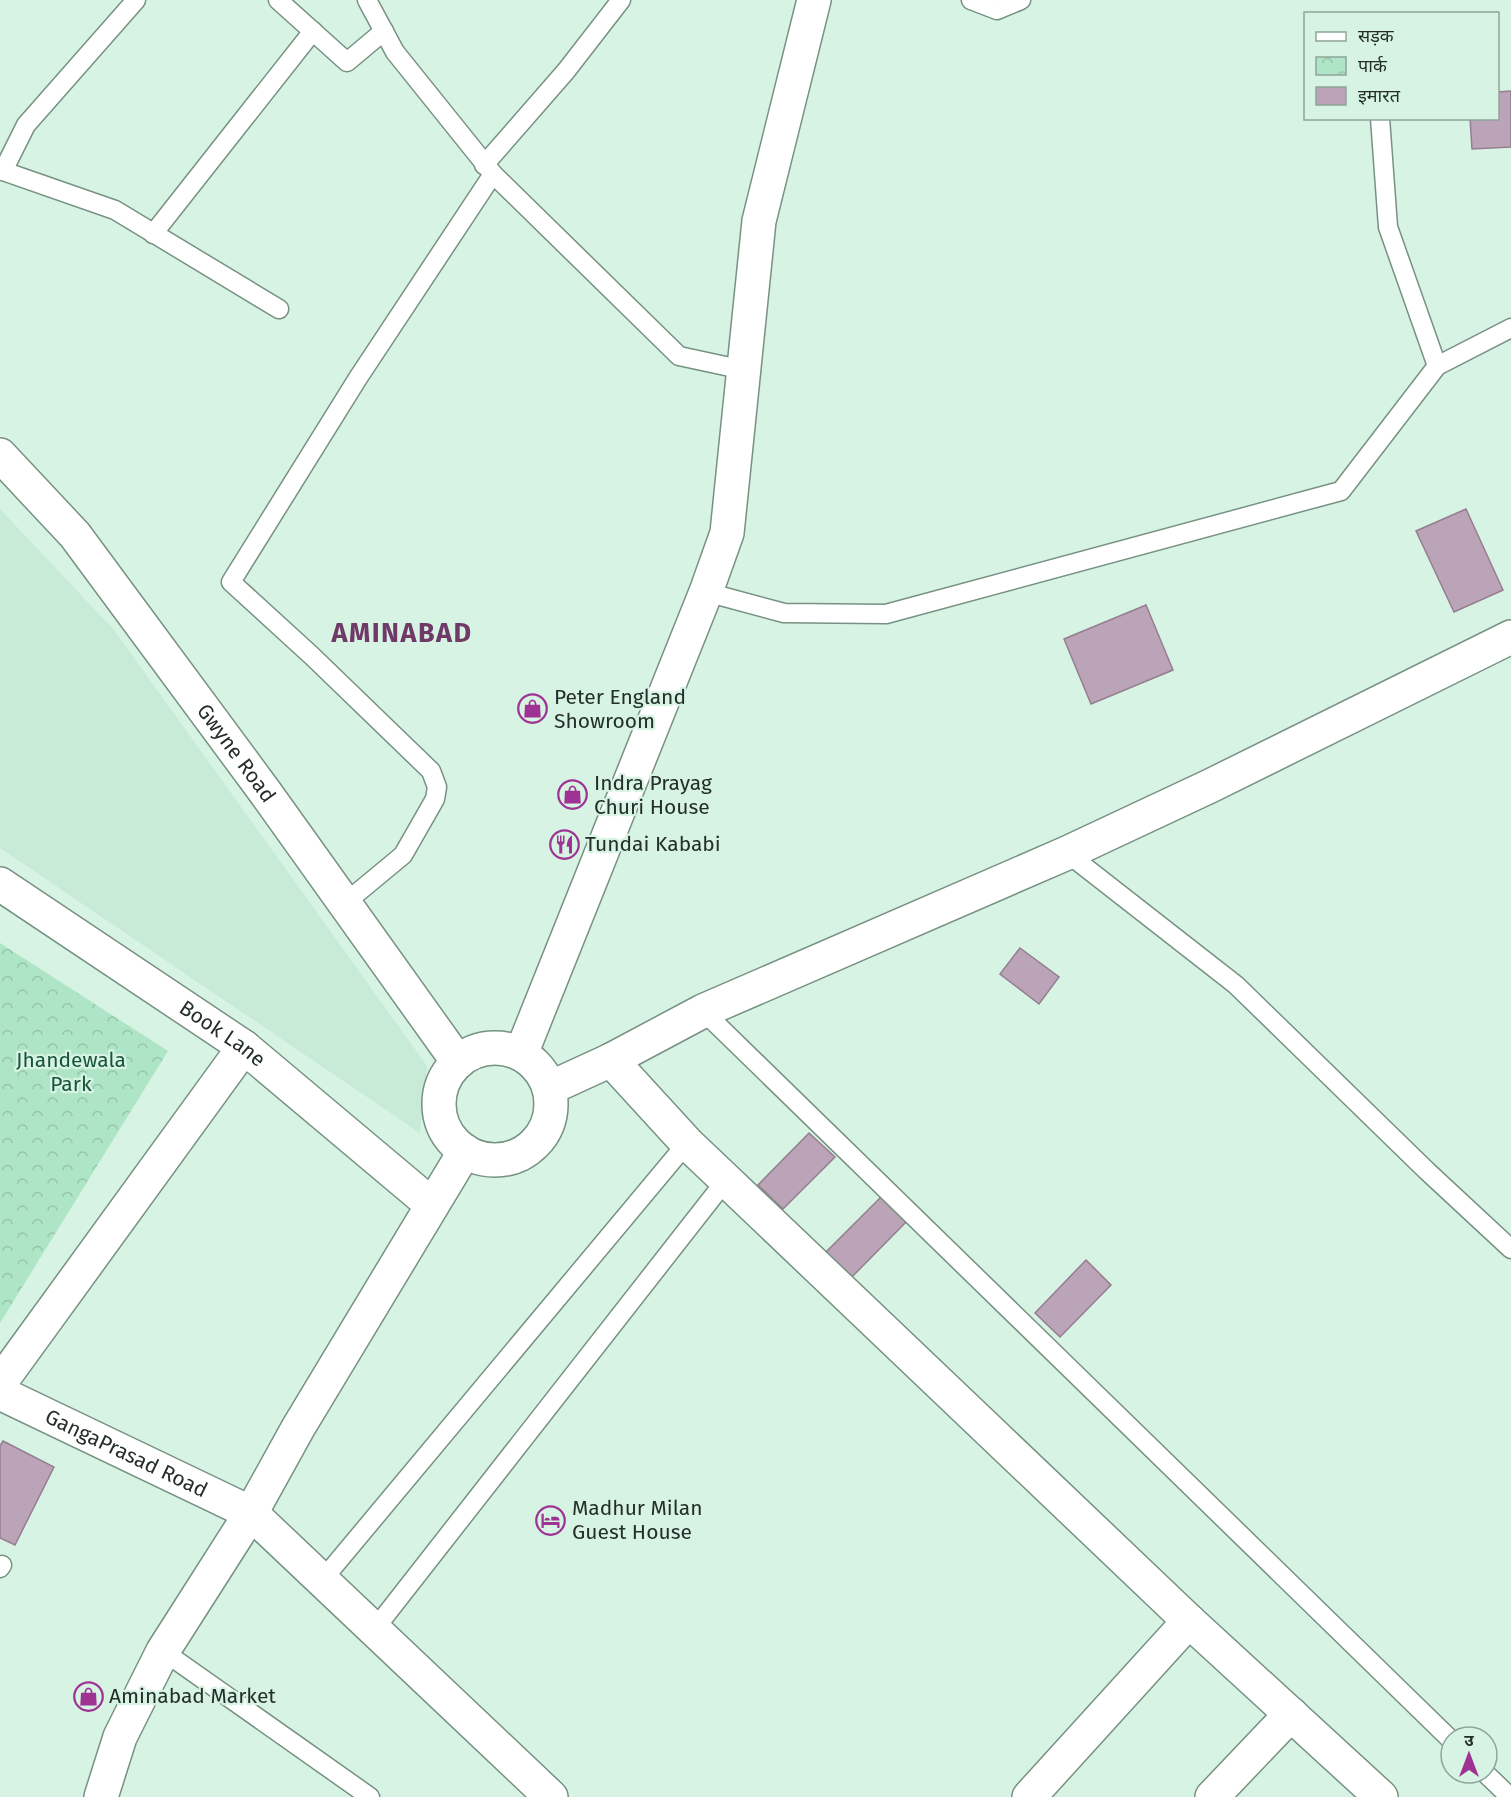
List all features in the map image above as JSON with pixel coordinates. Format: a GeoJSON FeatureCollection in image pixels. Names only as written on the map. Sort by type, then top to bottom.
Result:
{"type":"FeatureCollection","features":[{"type":"Feature","properties":{"kind":"street"},"geometry":{"type":"LineString","coordinates":[[521,1054],[706,592],[727,533],[759,221],[814,0]]}},
{"type":"Feature","properties":{"kind":"street","name":"Gwyne Road"},"geometry":{"type":"LineString","coordinates":[[0,455],[75,535],[345,903],[458,1062]]}},
{"type":"Feature","properties":{"kind":"street"},"geometry":{"type":"LineString","coordinates":[[550,1088],[703,1011],[1067,853],[1220,781],[1511,637]]}},
{"type":"Feature","properties":{"kind":"street","name":"Book Lane"},"geometry":{"type":"LineString","coordinates":[[0,884],[244,1047],[432,1205]]}},
{"type":"Feature","properties":{"kind":"street"},"geometry":{"type":"LineString","coordinates":[[0,1383],[244,1047]]}},
{"type":"Feature","properties":{"kind":"street"},"geometry":{"type":"LineString","coordinates":[[496,1047],[514,1050],[530,1059],[543,1072],[550,1088],[552,1107],[548,1126],[537,1142],[521,1154],[503,1160],[483,1159],[465,1151],[451,1139],[442,1122],[439,1104],[441,1086],[450,1070],[458,1062],[462,1057],[478,1049],[496,1047]]}},
{"type":"Feature","properties":{"kind":"street"},"geometry":{"type":"LineString","coordinates":[[611,1059],[687,1143],[1189,1621],[1381,1797]]}},
{"type":"Feature","properties":{"kind":"street"},"geometry":{"type":"LineString","coordinates":[[101,1797],[120,1737],[163,1651],[251,1513],[298,1428],[465,1151]]}},
{"type":"Feature","properties":{"kind":"street","name":"GangaPrasad Road"},"geometry":{"type":"LineString","coordinates":[[0,1393],[251,1513],[320,1582],[374,1629],[550,1797]]}},
{"type":"Feature","properties":{"kind":"street"},"geometry":{"type":"LineString","coordinates":[[1029,1797],[1189,1621]]}},
{"type":"Feature","properties":{"kind":"street"},"geometry":{"type":"LineString","coordinates":[[1212,1797],[1291,1714]]}},
{"type":"Feature","properties":{"kind":"lane"},"geometry":{"type":"LineString","coordinates":[[136,0],[26,125],[1,170],[115,210],[279,309]]}},
{"type":"Feature","properties":{"kind":"lane"},"geometry":{"type":"LineString","coordinates":[[278,0],[347,62],[384,31]]}},
{"type":"Feature","properties":{"kind":"lane"},"geometry":{"type":"LineString","coordinates":[[367,0],[395,52],[488,170],[679,356],[744,370]]}},
{"type":"Feature","properties":{"kind":"lane"},"geometry":{"type":"LineString","coordinates":[[345,903],[403,855],[435,799],[437,787],[431,771],[312,656],[231,582],[488,170],[621,0]]}},
{"type":"Feature","properties":{"kind":"lane"},"geometry":{"type":"LineString","coordinates":[[971,0],[997,10],[1021,0]]}},
{"type":"Feature","properties":{"kind":"lane"},"geometry":{"type":"LineString","coordinates":[[153,234],[313,31]]}},
{"type":"Feature","properties":{"kind":"lane"},"geometry":{"type":"LineString","coordinates":[[1380,120],[1388,227],[1437,366]]}},
{"type":"Feature","properties":{"kind":"lane"},"geometry":{"type":"LineString","coordinates":[[706,592],[784,613],[886,614],[1341,491],[1437,366],[1511,328]]}},
{"type":"Feature","properties":{"kind":"lane"},"geometry":{"type":"LineString","coordinates":[[1067,853],[1236,985],[1427,1171],[1511,1249]]}},
{"type":"Feature","properties":{"kind":"lane"},"geometry":{"type":"LineString","coordinates":[[703,1011],[1439,1728]]}},
{"type":"Feature","properties":{"kind":"lane"},"geometry":{"type":"LineString","coordinates":[[320,1582],[687,1143]]}},
{"type":"Feature","properties":{"kind":"lane"},"geometry":{"type":"LineString","coordinates":[[374,1629],[726,1180]]}},
{"type":"Feature","properties":{"kind":"lane"},"geometry":{"type":"LineString","coordinates":[[163,1651],[370,1797]]}},
{"type":"Feature","properties":{"kind":"lane"},"geometry":{"type":"LineString","coordinates":[[1498,1785],[1510,1797]]}},
{"type":"Feature","properties":{"kind":"shaded area"},"geometry":{"type":"Polygon","coordinates":[[[0,509],[114,630],[427,1066],[420,1133],[0,848],[0,509]]]}},
{"type":"Feature","properties":{"kind":"green space","name":"Jhandewala Park"},"geometry":{"type":"Polygon","coordinates":[[[0,943],[168,1051],[0,1323],[0,943]]]}},
{"type":"Feature","properties":{"kind":"building"},"geometry":{"type":"Polygon","coordinates":[[[1511,91],[1511,147],[1472,149],[1470,120],[1499,120],[1499,92],[1511,91]]]}},
{"type":"Feature","properties":{"kind":"building"},"geometry":{"type":"Polygon","coordinates":[[[1466,509],[1503,590],[1454,612],[1416,531],[1466,509]]]}},
{"type":"Feature","properties":{"kind":"building"},"geometry":{"type":"Polygon","coordinates":[[[1146,605],[1173,670],[1091,704],[1064,639],[1146,605]]]}},
{"type":"Feature","properties":{"kind":"building"},"geometry":{"type":"Polygon","coordinates":[[[1020,948],[1059,977],[1039,1004],[1000,974],[1020,948]]]}},
{"type":"Feature","properties":{"kind":"building"},"geometry":{"type":"Polygon","coordinates":[[[809,1133],[835,1157],[783,1209],[758,1185],[809,1133]]]}},
{"type":"Feature","properties":{"kind":"building"},"geometry":{"type":"Polygon","coordinates":[[[884,1194],[909,1219],[845,1284],[819,1259],[884,1194]]]}},
{"type":"Feature","properties":{"kind":"building"},"geometry":{"type":"Polygon","coordinates":[[[1086,1260],[1111,1285],[1060,1337],[1035,1313],[1086,1260]]]}},
{"type":"Feature","properties":{"kind":"building"},"geometry":{"type":"Polygon","coordinates":[[[3,1441],[54,1467],[15,1545],[0,1538],[0,1446],[3,1441]]]}},
{"type":"Feature","properties":{"kind":"place","name":"Peter England Showroom"},"geometry":{"type":"Point","coordinates":[533,709]}},
{"type":"Feature","properties":{"kind":"place","name":"Indra Prayag Churi House"},"geometry":{"type":"Point","coordinates":[573,795]}},
{"type":"Feature","properties":{"kind":"place","name":"Tundai Kababi"},"geometry":{"type":"Point","coordinates":[564,844]}},
{"type":"Feature","properties":{"kind":"place","name":"Madhur Milan Guest House"},"geometry":{"type":"Point","coordinates":[551,1520]}},
{"type":"Feature","properties":{"kind":"place","name":"Aminabad Market"},"geometry":{"type":"Point","coordinates":[88,1696]}},
{"type":"Feature","properties":{"kind":"district","name":"AMINABAD"},"geometry":{"type":"Point","coordinates":[402,633]}}]}
